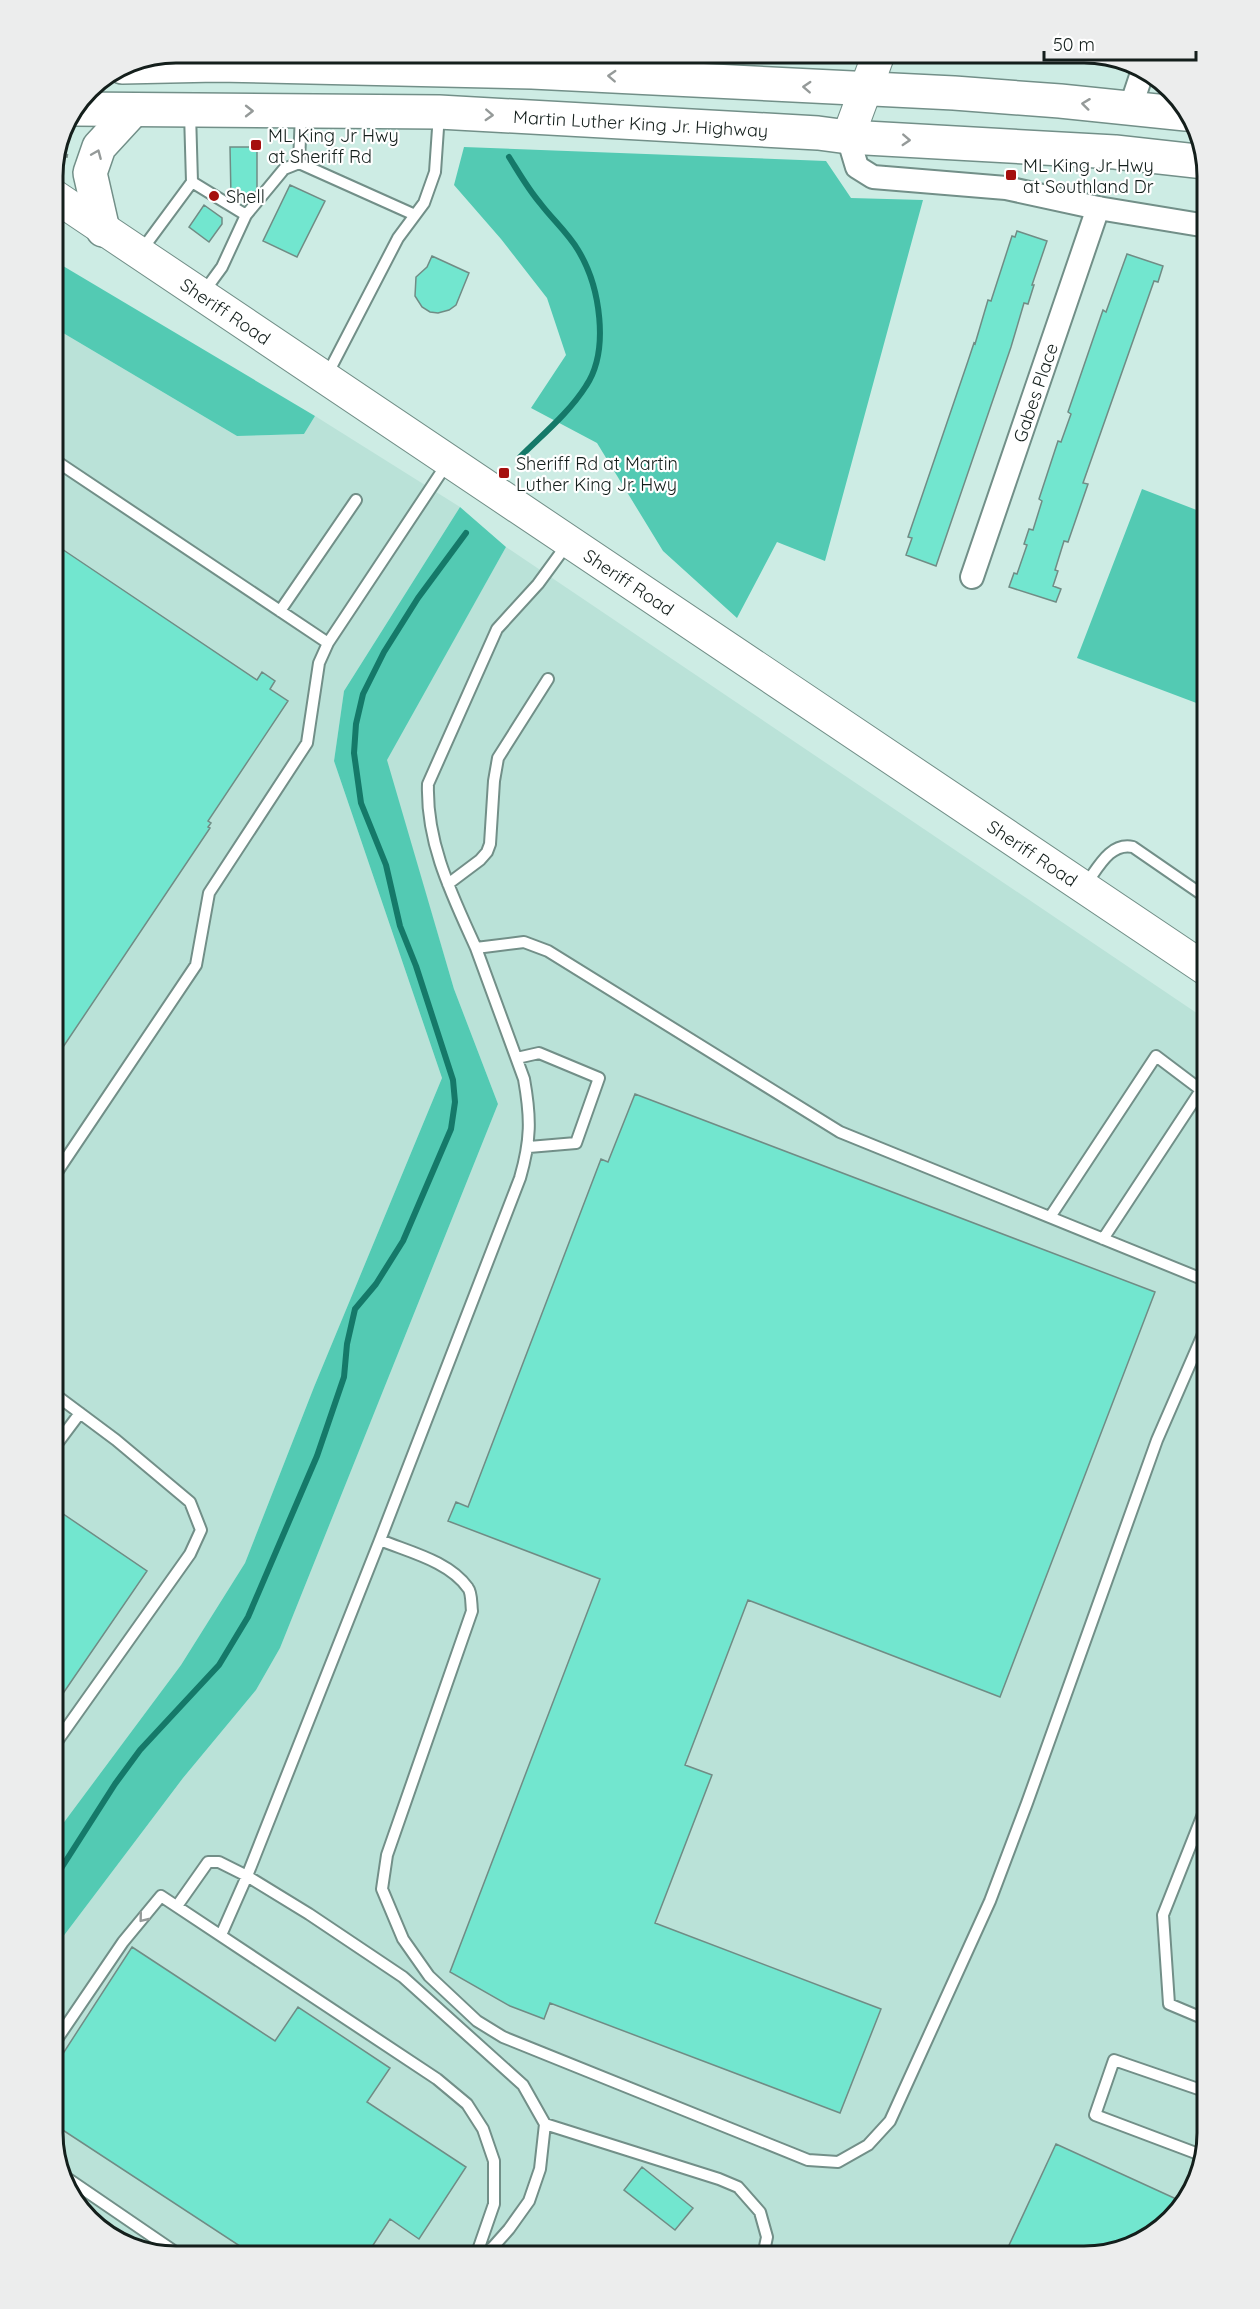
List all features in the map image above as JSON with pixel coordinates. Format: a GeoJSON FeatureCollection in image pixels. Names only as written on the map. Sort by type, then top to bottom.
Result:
{"type":"FeatureCollection","features":[{"type":"Feature","properties":{"kind":"main road"},"geometry":{"type":"LineString","coordinates":[[848,137],[875,63]]}},
{"type":"Feature","properties":{"kind":"main road"},"geometry":{"type":"LineString","coordinates":[[149,66],[217,65],[532,72],[1013,97],[1178,113]]}},
{"type":"Feature","properties":{"kind":"main road","name":"Martin Luther King Jr. Highway"},"geometry":{"type":"LineString","coordinates":[[85,109],[440,112],[1115,152],[1196,161]]}},
{"type":"Feature","properties":{"kind":"main road"},"geometry":{"type":"LineString","coordinates":[[103,230],[90,173],[99,147],[133,110]]}},
{"type":"Feature","properties":{"kind":"main road","name":"Sheriff Road"},"geometry":{"type":"LineString","coordinates":[[63,202],[325,380],[1197,963]]}},
{"type":"Feature","properties":{"kind":"street"},"geometry":{"type":"LineString","coordinates":[[1130,109],[1140,78]]}},
{"type":"Feature","properties":{"kind":"street"},"geometry":{"type":"LineString","coordinates":[[848,137],[857,167],[873,177],[1006,188],[1098,208],[1197,224]]}},
{"type":"Feature","properties":{"kind":"street","name":"Gabes Place"},"geometry":{"type":"LineString","coordinates":[[972,577],[1098,208]]}},
{"type":"Feature","properties":{"kind":"lane"},"geometry":{"type":"LineString","coordinates":[[139,254],[192,182],[190,111]]}},
{"type":"Feature","properties":{"kind":"lane"},"geometry":{"type":"LineString","coordinates":[[299,163],[301,111]]}},
{"type":"Feature","properties":{"kind":"lane"},"geometry":{"type":"LineString","coordinates":[[325,380],[398,238],[424,203],[435,172],[440,112]]}},
{"type":"Feature","properties":{"kind":"lane"},"geometry":{"type":"LineString","coordinates":[[201,296],[222,267],[246,215],[284,170],[299,163],[415,215]]}},
{"type":"Feature","properties":{"kind":"lane"},"geometry":{"type":"LineString","coordinates":[[192,182],[246,215]]}},
{"type":"Feature","properties":{"kind":"lane"},"geometry":{"type":"LineString","coordinates":[[63,1163],[196,964],[209,893],[307,742],[320,663],[328,643],[448,462]]}},
{"type":"Feature","properties":{"kind":"lane"},"geometry":{"type":"LineString","coordinates":[[63,466],[328,643]]}},
{"type":"Feature","properties":{"kind":"lane"},"geometry":{"type":"LineString","coordinates":[[280,611],[356,500]]}},
{"type":"Feature","properties":{"kind":"lane"},"geometry":{"type":"LineString","coordinates":[[221,1935],[247,1876],[380,1540],[520,1178],[529,1147],[528,1101],[524,1079],[476,948],[435,848],[430,821],[428,784],[497,629],[538,584],[568,542]]}},
{"type":"Feature","properties":{"kind":"lane"},"geometry":{"type":"LineString","coordinates":[[448,884],[487,852],[490,844],[494,781],[498,758],[548,679]]}},
{"type":"Feature","properties":{"kind":"lane"},"geometry":{"type":"LineString","coordinates":[[1084,887],[1107,856],[1115,849],[1125,845],[1133,847],[1197,890]]}},
{"type":"Feature","properties":{"kind":"lane"},"geometry":{"type":"LineString","coordinates":[[476,948],[524,942],[548,951],[840,1132],[1197,1277]]}},
{"type":"Feature","properties":{"kind":"lane"},"geometry":{"type":"LineString","coordinates":[[518,1058],[539,1053],[600,1078],[576,1143],[529,1147]]}},
{"type":"Feature","properties":{"kind":"lane"},"geometry":{"type":"LineString","coordinates":[[1050,1217],[1156,1056],[1197,1087]]}},
{"type":"Feature","properties":{"kind":"lane"},"geometry":{"type":"LineString","coordinates":[[1103,1239],[1197,1096]]}},
{"type":"Feature","properties":{"kind":"lane"},"geometry":{"type":"LineString","coordinates":[[380,1540],[433,1561],[453,1573],[470,1589],[472,1611],[387,1855],[382,1889],[403,1940],[429,1976],[477,2022],[503,2037],[808,2160],[838,2162],[867,2145],[890,2121],[967,1954],[990,1901],[1027,1803],[1156,1440],[1197,1349]]}},
{"type":"Feature","properties":{"kind":"lane"},"geometry":{"type":"LineString","coordinates":[[63,1400],[116,1440],[190,1502],[201,1530],[190,1554],[63,1732]]}},
{"type":"Feature","properties":{"kind":"lane"},"geometry":{"type":"LineString","coordinates":[[63,1436],[80,1413]]}},
{"type":"Feature","properties":{"kind":"lane"},"geometry":{"type":"LineString","coordinates":[[1197,1831],[1163,1915],[1169,2004],[1197,2015]]}},
{"type":"Feature","properties":{"kind":"lane"},"geometry":{"type":"LineString","coordinates":[[177,1906],[208,1862],[219,1862],[247,1876],[403,1977],[523,2085],[545,2124],[540,2169],[530,2200],[494,2246]]}},
{"type":"Feature","properties":{"kind":"lane"},"geometry":{"type":"LineString","coordinates":[[63,2029],[123,1942],[161,1896],[437,2079],[467,2104],[483,2129],[494,2161],[494,2204],[481,2246]]}},
{"type":"Feature","properties":{"kind":"lane"},"geometry":{"type":"LineString","coordinates":[[1195,2153],[1095,2115],[1114,2060],[1197,2088]]}},
{"type":"Feature","properties":{"kind":"lane"},"geometry":{"type":"LineString","coordinates":[[545,2124],[738,2187],[760,2212],[767,2237],[765,2246]]}},
{"type":"Feature","properties":{"kind":"lane"},"geometry":{"type":"LineString","coordinates":[[76,2184],[166,2246]]}},
{"type":"Feature","properties":{"kind":"shaded area"},"geometry":{"type":"Polygon","coordinates":[[[63,333],[237,436],[304,434],[315,416],[460,507],[344,691],[334,761],[442,1078],[314,1387],[245,1563],[181,1665],[63,1824],[63,333]]]}},
{"type":"Feature","properties":{"kind":"shaded area"},"geometry":{"type":"Polygon","coordinates":[[[506,547],[1197,1013],[1197,2133],[1191,2169],[1178,2196],[1158,2218],[1140,2231],[1106,2244],[1084,2246],[169,2246],[140,2240],[113,2227],[96,2213],[78,2189],[69,2169],[63,2140],[63,1937],[183,1778],[256,1690],[280,1648],[498,1104],[454,989],[386,760],[506,547]]]}},
{"type":"Feature","properties":{"kind":"green space"},"geometry":{"type":"Polygon","coordinates":[[[464,147],[826,161],[851,198],[923,200],[825,561],[777,542],[737,618],[663,551],[597,443],[531,408],[566,355],[547,298],[501,239],[454,185],[464,147]]]}},
{"type":"Feature","properties":{"kind":"green space"},"geometry":{"type":"Polygon","coordinates":[[[63,266],[315,416],[304,434],[237,436],[63,333],[63,266]]]}},
{"type":"Feature","properties":{"kind":"green space"},"geometry":{"type":"Polygon","coordinates":[[[1142,489],[1197,510],[1197,703],[1077,658],[1142,489]]]}},
{"type":"Feature","properties":{"kind":"green space"},"geometry":{"type":"Polygon","coordinates":[[[460,507],[506,547],[387,760],[454,989],[498,1104],[280,1648],[256,1690],[183,1778],[63,1937],[63,1824],[181,1665],[245,1563],[314,1387],[442,1078],[334,761],[344,691],[460,507]]]}},
{"type":"Feature","properties":{"kind":"building"},"geometry":{"type":"Polygon","coordinates":[[[230,147],[257,147],[257,190],[251,197],[231,197],[230,147]]]}},
{"type":"Feature","properties":{"kind":"building"},"geometry":{"type":"Polygon","coordinates":[[[290,185],[325,201],[297,257],[263,241],[290,185]]]}},
{"type":"Feature","properties":{"kind":"building"},"geometry":{"type":"Polygon","coordinates":[[[204,205],[222,218],[222,224],[209,242],[189,227],[204,205]]]}},
{"type":"Feature","properties":{"kind":"building"},"geometry":{"type":"Polygon","coordinates":[[[1017,231],[1047,241],[1028,304],[1024,303],[936,566],[906,555],[912,538],[908,537],[988,300],[991,301],[1012,236],[1015,237],[1017,231]]]}},
{"type":"Feature","properties":{"kind":"building"},"geometry":{"type":"Polygon","coordinates":[[[1127,254],[1163,266],[1158,282],[1154,281],[1083,483],[1088,484],[1068,542],[1064,541],[1055,570],[1058,571],[1053,586],[1061,589],[1056,602],[1009,587],[1014,573],[1017,574],[1027,545],[1024,544],[1029,529],[1033,530],[1042,501],[1039,499],[1058,441],[1061,442],[1071,414],[1068,412],[1103,310],[1106,312],[1127,254]]]}},
{"type":"Feature","properties":{"kind":"building"},"geometry":{"type":"Polygon","coordinates":[[[432,256],[469,273],[456,305],[438,313],[430,312],[422,307],[415,296],[416,277],[427,267],[432,256]]]}},
{"type":"Feature","properties":{"kind":"building"},"geometry":{"type":"Polygon","coordinates":[[[63,550],[257,680],[262,672],[275,681],[270,689],[288,701],[208,821],[211,823],[208,827],[210,828],[63,1047],[63,550]]]}},
{"type":"Feature","properties":{"kind":"building"},"geometry":{"type":"Polygon","coordinates":[[[635,1094],[1155,1292],[1000,1697],[748,1600],[685,1765],[712,1775],[655,1923],[881,2009],[840,2113],[550,2003],[544,2019],[510,2006],[450,1972],[600,1579],[448,1521],[456,1502],[468,1507],[601,1159],[608,1162],[635,1094]]]}},
{"type":"Feature","properties":{"kind":"building"},"geometry":{"type":"Polygon","coordinates":[[[63,1514],[147,1571],[63,1693],[63,1514]]]}},
{"type":"Feature","properties":{"kind":"building"},"geometry":{"type":"Polygon","coordinates":[[[132,1947],[275,2041],[298,2007],[390,2068],[367,2102],[466,2167],[419,2239],[390,2219],[372,2246],[240,2246],[63,2130],[63,2054],[132,1947]]]}},
{"type":"Feature","properties":{"kind":"building"},"geometry":{"type":"Polygon","coordinates":[[[1056,2144],[1176,2199],[1147,2227],[1106,2244],[1009,2246],[1056,2144]]]}},
{"type":"Feature","properties":{"kind":"building"},"geometry":{"type":"Polygon","coordinates":[[[642,2167],[693,2208],[675,2230],[624,2190],[642,2167]]]}},
{"type":"Feature","properties":{"kind":"waterway"},"geometry":{"type":"LineString","coordinates":[[509,157],[532,192],[570,238],[586,265],[597,299],[600,337],[598,355],[586,386],[563,415],[520,457]]}},
{"type":"Feature","properties":{"kind":"waterway"},"geometry":{"type":"LineString","coordinates":[[63,1865],[115,1784],[140,1750],[219,1665],[248,1617],[317,1456],[344,1377],[347,1344],[355,1309],[376,1284],[403,1241],[451,1129],[455,1102],[453,1080],[416,966],[400,926],[386,865],[361,803],[354,753],[356,724],[363,694],[384,652],[418,598],[466,533]]}},
{"type":"Feature","properties":{"kind":"place","name":"ML King Jr Hwy at Sheriff Rd"},"geometry":{"type":"Point","coordinates":[256,145]}},
{"type":"Feature","properties":{"kind":"place","name":"ML King Jr Hwy at Southland Dr"},"geometry":{"type":"Point","coordinates":[1011,175]}},
{"type":"Feature","properties":{"kind":"place","name":"Shell"},"geometry":{"type":"Point","coordinates":[214,196]}},
{"type":"Feature","properties":{"kind":"place","name":"Sheriff Rd at Martin Luther King Jr. Hwy"},"geometry":{"type":"Point","coordinates":[504,473]}}]}
